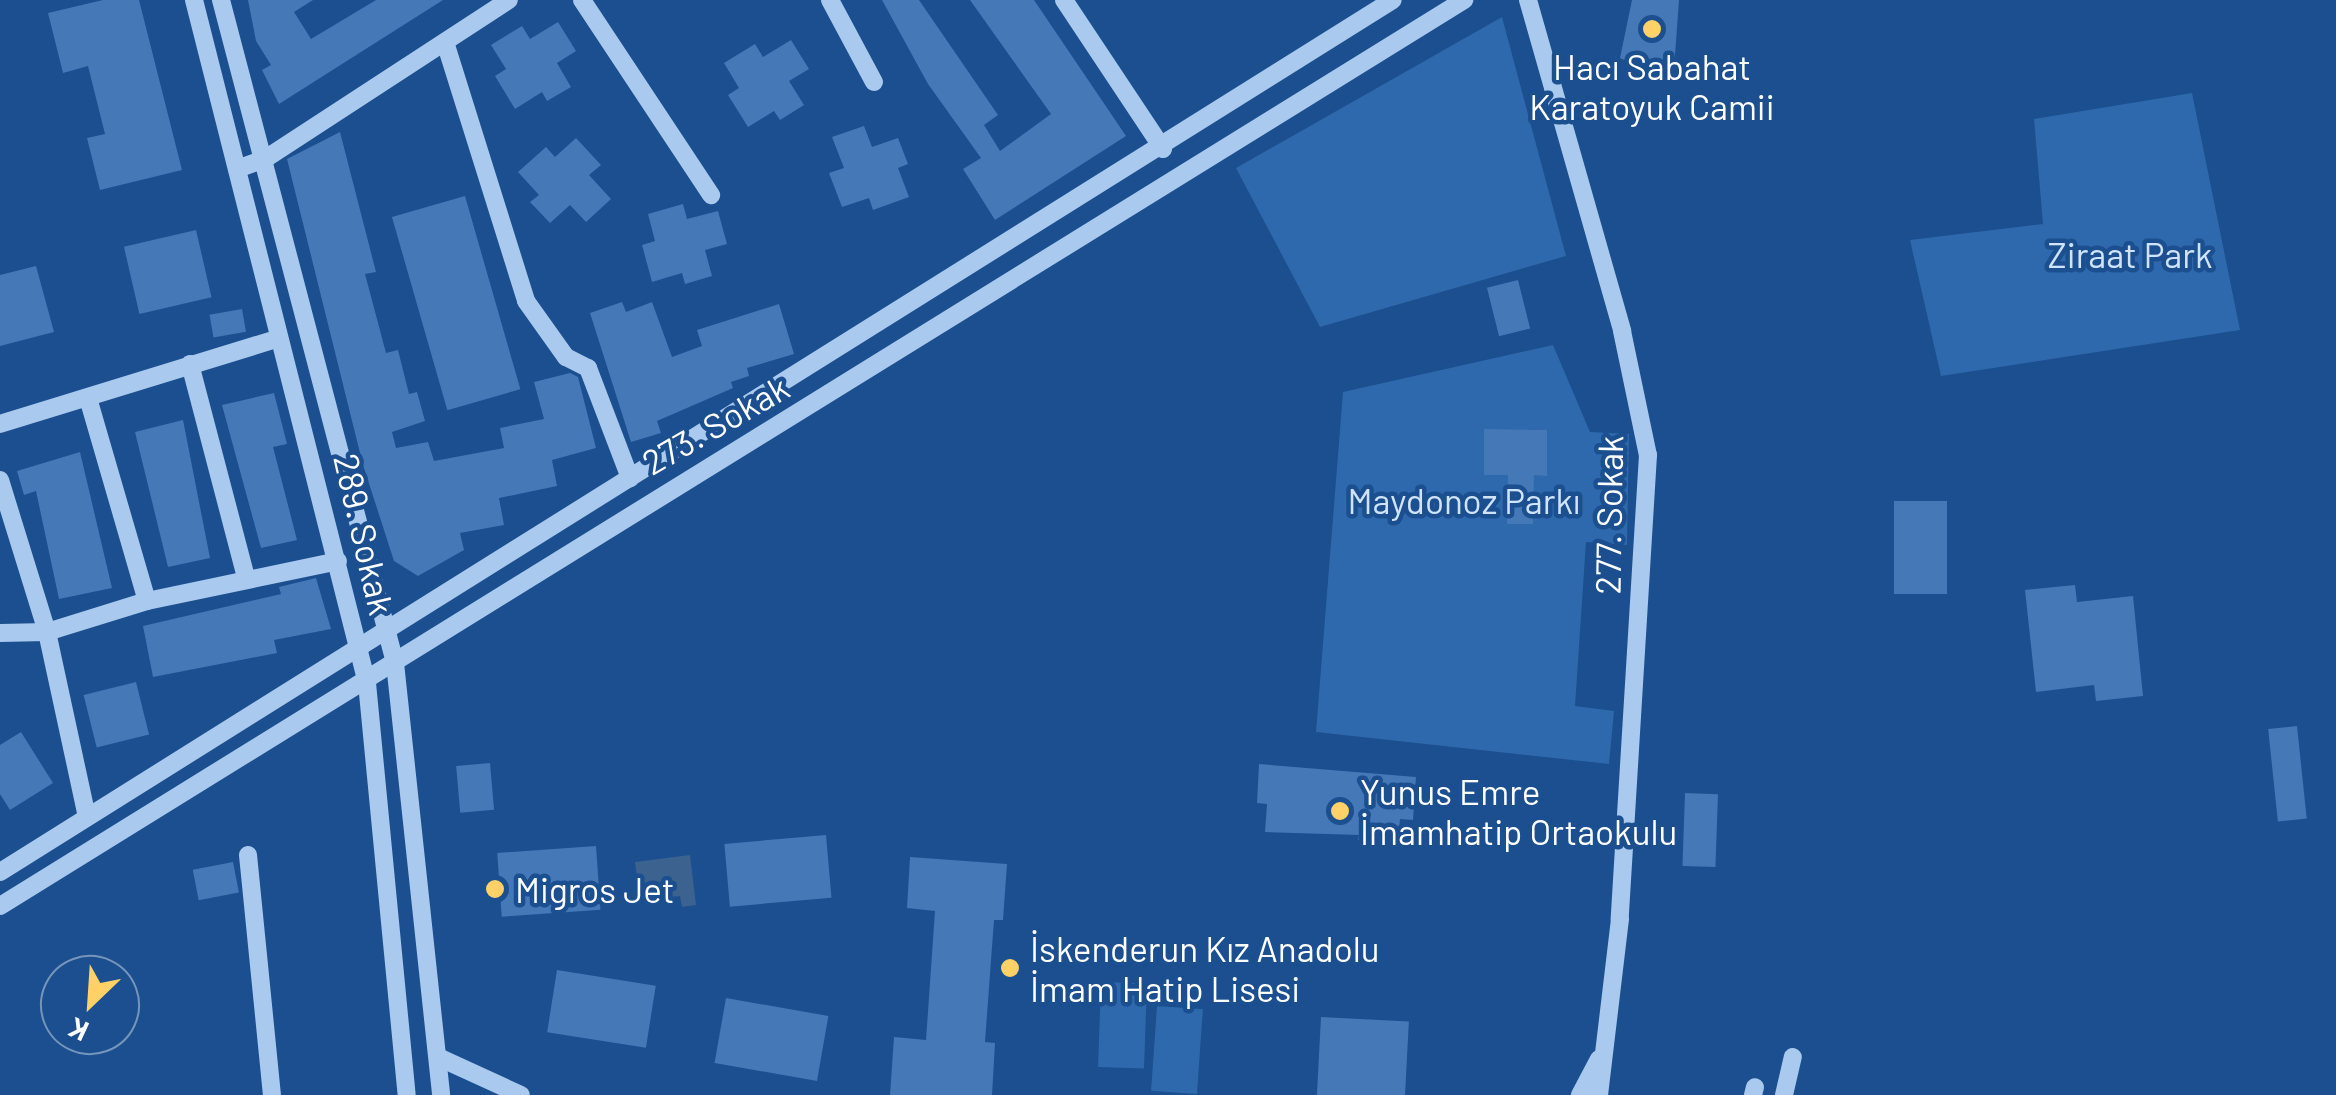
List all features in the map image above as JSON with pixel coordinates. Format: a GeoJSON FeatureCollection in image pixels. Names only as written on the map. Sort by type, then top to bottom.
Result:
{"type":"FeatureCollection","features":[{"type":"Feature","properties":{"kind":"street","name":"289. Sokak"},"geometry":{"type":"LineString","coordinates":[[194,0],[367,683],[408,1095]]}},
{"type":"Feature","properties":{"kind":"street"},"geometry":{"type":"LineString","coordinates":[[220,0],[395,664],[441,1095]]}},
{"type":"Feature","properties":{"kind":"street"},"geometry":{"type":"LineString","coordinates":[[237,169],[265,159],[509,0]]}},
{"type":"Feature","properties":{"kind":"street"},"geometry":{"type":"LineString","coordinates":[[582,0],[711,195]]}},
{"type":"Feature","properties":{"kind":"street"},"geometry":{"type":"LineString","coordinates":[[830,0],[874,82]]}},
{"type":"Feature","properties":{"kind":"street"},"geometry":{"type":"LineString","coordinates":[[1064,0],[1163,149]]}},
{"type":"Feature","properties":{"kind":"street","name":"273. Sokak"},"geometry":{"type":"LineString","coordinates":[[0,872],[386,628],[1163,149],[1391,0]]}},
{"type":"Feature","properties":{"kind":"street","name":"273. Sokak"},"geometry":{"type":"LineString","coordinates":[[0,906],[367,683],[1464,0]]}},
{"type":"Feature","properties":{"kind":"street","name":"277. Sokak"},"geometry":{"type":"LineString","coordinates":[[1528,0],[1622,331],[1648,456],[1606,1045],[1599,1095]]}},
{"type":"Feature","properties":{"kind":"street"},"geometry":{"type":"LineString","coordinates":[[445,42],[526,301],[566,357],[588,368],[630,478]]}},
{"type":"Feature","properties":{"kind":"street"},"geometry":{"type":"LineString","coordinates":[[0,424],[277,339]]}},
{"type":"Feature","properties":{"kind":"street"},"geometry":{"type":"LineString","coordinates":[[190,364],[246,578]]}},
{"type":"Feature","properties":{"kind":"street"},"geometry":{"type":"LineString","coordinates":[[88,398],[147,601]]}},
{"type":"Feature","properties":{"kind":"street"},"geometry":{"type":"LineString","coordinates":[[0,480],[47,632],[87,818]]}},
{"type":"Feature","properties":{"kind":"street"},"geometry":{"type":"LineString","coordinates":[[0,633],[47,632],[147,601],[338,560]]}},
{"type":"Feature","properties":{"kind":"street"},"geometry":{"type":"LineString","coordinates":[[248,855],[272,1095]]}},
{"type":"Feature","properties":{"kind":"street","name":"277. Sokak"},"geometry":{"type":"LineString","coordinates":[[1580,1095],[1606,1045]]}},
{"type":"Feature","properties":{"kind":"street"},"geometry":{"type":"LineString","coordinates":[[438,1057],[521,1095]]}},
{"type":"Feature","properties":{"kind":"street"},"geometry":{"type":"LineString","coordinates":[[1784,1095],[1794,1057]]}},
{"type":"Feature","properties":{"kind":"green space"},"geometry":{"type":"Polygon","coordinates":[[[1502,17],[1566,256],[1320,327],[1236,168],[1502,17]]]}},
{"type":"Feature","properties":{"kind":"green space","name":"Ziraat Park"},"geometry":{"type":"Polygon","coordinates":[[[2192,93],[2240,330],[1941,376],[1910,240],[2043,224],[2034,119],[2192,93]]]}},
{"type":"Feature","properties":{"kind":"green space","name":"Maydonoz Parkı"},"geometry":{"type":"Polygon","coordinates":[[[1553,345],[1590,432],[1629,434],[1627,545],[1586,542],[1575,706],[1614,711],[1609,764],[1316,732],[1343,392],[1553,345]]]}},
{"type":"Feature","properties":{"kind":"green space"},"geometry":{"type":"Polygon","coordinates":[[[1101,982],[1147,984],[1144,1069],[1098,1067],[1101,982]]]}},
{"type":"Feature","properties":{"kind":"green space"},"geometry":{"type":"Polygon","coordinates":[[[1157,1006],[1203,1009],[1197,1094],[1151,1091],[1157,1006]]]}},
{"type":"Feature","properties":{"kind":"shaded area"},"geometry":{"type":"Polygon","coordinates":[[[690,855],[696,905],[682,907],[680,896],[640,901],[635,862],[690,855]]]}},
{"type":"Feature","properties":{"kind":"building"},"geometry":{"type":"Polygon","coordinates":[[[103,0],[139,0],[182,170],[100,190],[87,138],[105,134],[88,66],[63,73],[48,13],[103,0]]]}},
{"type":"Feature","properties":{"kind":"building"},"geometry":{"type":"Polygon","coordinates":[[[248,0],[313,0],[294,12],[311,39],[376,0],[443,0],[279,104],[262,70],[271,65],[256,41],[248,0]]]}},
{"type":"Feature","properties":{"kind":"building"},"geometry":{"type":"Polygon","coordinates":[[[882,0],[919,0],[998,115],[984,125],[1000,151],[1051,114],[970,0],[1034,0],[1126,136],[995,220],[963,169],[981,158],[928,84],[882,0]]]}},
{"type":"Feature","properties":{"kind":"building","name":"Hacı Sabahat Karatoyuk Camii"},"geometry":{"type":"Polygon","coordinates":[[[1632,0],[1679,0],[1673,83],[1620,58],[1632,0]]]}},
{"type":"Feature","properties":{"kind":"building"},"geometry":{"type":"Polygon","coordinates":[[[558,22],[576,51],[557,63],[571,87],[547,101],[542,92],[515,109],[495,76],[506,69],[491,45],[522,26],[530,39],[558,22]]]}},
{"type":"Feature","properties":{"kind":"building"},"geometry":{"type":"Polygon","coordinates":[[[791,40],[809,69],[789,81],[804,105],[780,120],[774,111],[748,127],[728,95],[739,88],[724,63],[755,44],[763,57],[791,40]]]}},
{"type":"Feature","properties":{"kind":"building"},"geometry":{"type":"Polygon","coordinates":[[[864,126],[872,147],[898,138],[908,164],[898,168],[909,197],[873,210],[869,198],[842,207],[829,173],[844,168],[832,137],[864,126]]]}},
{"type":"Feature","properties":{"kind":"building"},"geometry":{"type":"Polygon","coordinates":[[[340,132],[376,272],[365,274],[386,353],[398,350],[409,394],[417,392],[425,421],[392,432],[396,448],[428,442],[434,461],[504,448],[500,428],[544,419],[534,382],[570,373],[578,377],[596,448],[552,460],[557,486],[499,498],[504,525],[460,533],[464,550],[418,576],[394,561],[363,465],[287,159],[340,132]]]}},
{"type":"Feature","properties":{"kind":"building"},"geometry":{"type":"Polygon","coordinates":[[[576,138],[601,165],[589,175],[611,199],[586,222],[570,205],[550,223],[530,202],[539,195],[518,172],[546,147],[555,157],[576,138]]]}},
{"type":"Feature","properties":{"kind":"building"},"geometry":{"type":"Polygon","coordinates":[[[465,196],[520,389],[447,410],[392,217],[465,196]]]}},
{"type":"Feature","properties":{"kind":"building"},"geometry":{"type":"Polygon","coordinates":[[[683,204],[687,219],[718,211],[727,244],[705,250],[712,276],[685,284],[682,273],[652,282],[642,245],[655,241],[648,214],[683,204]]]}},
{"type":"Feature","properties":{"kind":"building"},"geometry":{"type":"Polygon","coordinates":[[[196,230],[212,297],[139,314],[124,247],[196,230]]]}},
{"type":"Feature","properties":{"kind":"building"},"geometry":{"type":"Polygon","coordinates":[[[36,266],[54,332],[0,346],[0,275],[36,266]]]}},
{"type":"Feature","properties":{"kind":"building"},"geometry":{"type":"Polygon","coordinates":[[[1518,280],[1530,329],[1499,336],[1487,288],[1518,280]]]}},
{"type":"Feature","properties":{"kind":"building"},"geometry":{"type":"Polygon","coordinates":[[[622,302],[626,312],[652,302],[672,357],[702,346],[697,330],[779,304],[794,354],[747,368],[749,376],[731,382],[733,388],[657,421],[661,433],[631,442],[590,313],[622,302]]]}},
{"type":"Feature","properties":{"kind":"building"},"geometry":{"type":"Polygon","coordinates":[[[242,309],[246,332],[213,337],[210,315],[242,309]]]}},
{"type":"Feature","properties":{"kind":"building"},"geometry":{"type":"Polygon","coordinates":[[[274,393],[287,444],[273,447],[297,540],[261,548],[222,405],[274,393]]]}},
{"type":"Feature","properties":{"kind":"building"},"geometry":{"type":"Polygon","coordinates":[[[183,420],[210,558],[168,567],[135,432],[183,420]]]}},
{"type":"Feature","properties":{"kind":"building"},"geometry":{"type":"Polygon","coordinates":[[[1484,429],[1547,430],[1547,476],[1534,475],[1533,524],[1507,524],[1508,475],[1484,475],[1484,429]]]}},
{"type":"Feature","properties":{"kind":"building"},"geometry":{"type":"Polygon","coordinates":[[[80,452],[112,588],[59,599],[36,491],[24,495],[17,471],[80,452]]]}},
{"type":"Feature","properties":{"kind":"building"},"geometry":{"type":"Polygon","coordinates":[[[1894,501],[1947,501],[1947,594],[1894,594],[1894,501]]]}},
{"type":"Feature","properties":{"kind":"building"},"geometry":{"type":"Polygon","coordinates":[[[316,578],[331,629],[274,640],[277,653],[153,677],[143,626],[281,594],[279,587],[316,578]]]}},
{"type":"Feature","properties":{"kind":"building"},"geometry":{"type":"Polygon","coordinates":[[[2075,585],[2077,602],[2133,596],[2143,696],[2096,701],[2094,685],[2036,692],[2025,590],[2075,585]]]}},
{"type":"Feature","properties":{"kind":"building"},"geometry":{"type":"Polygon","coordinates":[[[136,682],[149,734],[97,747],[84,695],[136,682]]]}},
{"type":"Feature","properties":{"kind":"building"},"geometry":{"type":"Polygon","coordinates":[[[2297,726],[2307,818],[2278,822],[2268,729],[2297,726]]]}},
{"type":"Feature","properties":{"kind":"building"},"geometry":{"type":"Polygon","coordinates":[[[21,732],[53,783],[10,810],[0,794],[0,745],[21,732]]]}},
{"type":"Feature","properties":{"kind":"building"},"geometry":{"type":"Polygon","coordinates":[[[490,763],[494,810],[460,813],[456,766],[490,763]]]}},
{"type":"Feature","properties":{"kind":"building","name":"Yunus Emre İmamhatip Ortaokulu"},"geometry":{"type":"Polygon","coordinates":[[[1259,764],[1416,777],[1413,820],[1400,819],[1398,844],[1358,840],[1359,835],[1265,832],[1267,804],[1257,803],[1259,764]]]}},
{"type":"Feature","properties":{"kind":"building"},"geometry":{"type":"Polygon","coordinates":[[[1685,793],[1718,794],[1715,867],[1682,866],[1685,793]]]}},
{"type":"Feature","properties":{"kind":"building"},"geometry":{"type":"Polygon","coordinates":[[[826,835],[831,898],[730,907],[724,844],[826,835]]]}},
{"type":"Feature","properties":{"kind":"building"},"geometry":{"type":"Polygon","coordinates":[[[596,846],[600,910],[502,917],[497,853],[596,846]]]}},
{"type":"Feature","properties":{"kind":"building"},"geometry":{"type":"Polygon","coordinates":[[[910,857],[1007,864],[1003,920],[994,920],[985,1042],[995,1043],[992,1095],[890,1095],[894,1037],[926,1040],[935,911],[907,908],[910,857]]]}},
{"type":"Feature","properties":{"kind":"building"},"geometry":{"type":"Polygon","coordinates":[[[233,862],[239,892],[199,900],[193,870],[233,862]]]}},
{"type":"Feature","properties":{"kind":"building"},"geometry":{"type":"Polygon","coordinates":[[[557,970],[656,986],[646,1048],[547,1032],[557,970]]]}},
{"type":"Feature","properties":{"kind":"building"},"geometry":{"type":"Polygon","coordinates":[[[726,998],[828,1016],[817,1081],[715,1063],[726,998]]]}},
{"type":"Feature","properties":{"kind":"building"},"geometry":{"type":"Polygon","coordinates":[[[1321,1017],[1409,1022],[1405,1095],[1317,1095],[1321,1017]]]}},
{"type":"Feature","properties":{"kind":"place","name":"Hacı Sabahat Karatoyuk Camii"},"geometry":{"type":"Point","coordinates":[1652,29]}},
{"type":"Feature","properties":{"kind":"place","name":"Yunus Emre İmamhatip Ortaokulu"},"geometry":{"type":"Point","coordinates":[1340,811]}},
{"type":"Feature","properties":{"kind":"place","name":"Migros Jet"},"geometry":{"type":"Point","coordinates":[495,889]}},
{"type":"Feature","properties":{"kind":"place","name":"İskenderun Kız Anadolu İmam Hatip Lisesi"},"geometry":{"type":"Point","coordinates":[1010,968]}}]}
